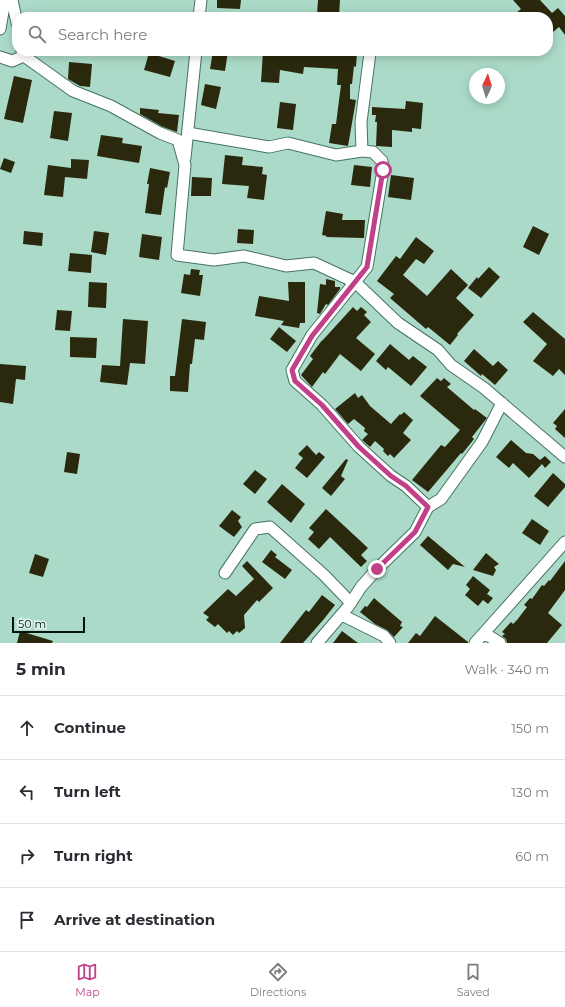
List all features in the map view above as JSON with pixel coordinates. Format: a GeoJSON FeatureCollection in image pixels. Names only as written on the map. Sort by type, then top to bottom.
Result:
{"type":"FeatureCollection","features":[{"type":"Feature","properties":{"kind":"street"},"geometry":{"type":"LineString","coordinates":[[0,29],[5,0]]}},
{"type":"Feature","properties":{"kind":"street"},"geometry":{"type":"LineString","coordinates":[[12,0],[15,12]]}},
{"type":"Feature","properties":{"kind":"street"},"geometry":{"type":"LineString","coordinates":[[200,12],[202,0]]}},
{"type":"Feature","properties":{"kind":"street"},"geometry":{"type":"LineString","coordinates":[[0,57],[12,61],[20,56]]}},
{"type":"Feature","properties":{"kind":"street"},"geometry":{"type":"LineString","coordinates":[[26,56],[73,91],[111,106],[160,134],[178,140],[184,166]]}},
{"type":"Feature","properties":{"kind":"street"},"geometry":{"type":"LineString","coordinates":[[196,56],[184,166],[177,256],[214,260],[244,256],[286,266],[314,263],[356,282],[398,324],[438,350],[451,365],[484,388],[565,457]]}},
{"type":"Feature","properties":{"kind":"street"},"geometry":{"type":"LineString","coordinates":[[362,151],[361,122],[370,56]]}},
{"type":"Feature","properties":{"kind":"street"},"geometry":{"type":"LineString","coordinates":[[188,133],[269,148],[288,143],[336,155],[362,151],[373,152],[382,161],[383,170],[367,267],[312,336],[292,370],[295,381],[322,405],[359,447],[391,476],[406,486],[428,507]]}},
{"type":"Feature","properties":{"kind":"street"},"geometry":{"type":"LineString","coordinates":[[317,643],[342,615],[361,587],[415,532],[428,507],[441,499],[482,442],[502,403]]}},
{"type":"Feature","properties":{"kind":"street"},"geometry":{"type":"LineString","coordinates":[[225,573],[255,529],[270,527],[324,575],[351,602]]}},
{"type":"Feature","properties":{"kind":"street"},"geometry":{"type":"LineString","coordinates":[[475,643],[564,544]]}},
{"type":"Feature","properties":{"kind":"street"},"geometry":{"type":"LineString","coordinates":[[342,615],[384,636],[390,643]]}},
{"type":"Feature","properties":{"kind":"street"},"geometry":{"type":"LineString","coordinates":[[484,632],[500,643]]}},
{"type":"Feature","properties":{"kind":"building"},"geometry":{"type":"Polygon","coordinates":[[[217,0],[241,0],[240,9],[217,8],[217,0]]]}},
{"type":"Feature","properties":{"kind":"building"},"geometry":{"type":"Polygon","coordinates":[[[318,0],[340,0],[339,12],[317,12],[318,0]]]}},
{"type":"Feature","properties":{"kind":"building"},"geometry":{"type":"Polygon","coordinates":[[[513,0],[540,0],[551,12],[517,12],[521,9],[513,0]]]}},
{"type":"Feature","properties":{"kind":"building"},"geometry":{"type":"Polygon","coordinates":[[[558,8],[565,16],[565,35],[559,27],[553,32],[553,12],[558,8]]]}},
{"type":"Feature","properties":{"kind":"building"},"geometry":{"type":"Polygon","coordinates":[[[148,56],[159,56],[175,61],[170,77],[144,70],[148,56]]]}},
{"type":"Feature","properties":{"kind":"building"},"geometry":{"type":"Polygon","coordinates":[[[212,56],[227,56],[225,71],[210,69],[212,56]]]}},
{"type":"Feature","properties":{"kind":"building"},"geometry":{"type":"Polygon","coordinates":[[[263,56],[357,56],[352,84],[350,84],[350,99],[356,100],[348,146],[329,143],[332,124],[336,124],[341,85],[337,85],[338,69],[304,67],[303,74],[280,70],[279,83],[261,82],[263,56]]]}},
{"type":"Feature","properties":{"kind":"building"},"geometry":{"type":"Polygon","coordinates":[[[69,62],[92,64],[90,87],[80,86],[68,79],[69,62]]]}},
{"type":"Feature","properties":{"kind":"building"},"geometry":{"type":"Polygon","coordinates":[[[14,76],[32,80],[23,123],[4,119],[14,76]]]}},
{"type":"Feature","properties":{"kind":"building"},"geometry":{"type":"Polygon","coordinates":[[[205,84],[221,87],[216,109],[201,105],[205,84]]]}},
{"type":"Feature","properties":{"kind":"building"},"geometry":{"type":"Polygon","coordinates":[[[406,101],[423,103],[421,129],[412,128],[412,132],[392,130],[392,147],[376,146],[377,122],[375,122],[376,115],[372,115],[372,107],[405,109],[406,101]]]}},
{"type":"Feature","properties":{"kind":"building"},"geometry":{"type":"Polygon","coordinates":[[[280,102],[296,104],[293,130],[277,128],[280,102]]]}},
{"type":"Feature","properties":{"kind":"building"},"geometry":{"type":"Polygon","coordinates":[[[140,108],[159,110],[158,113],[179,115],[177,132],[163,127],[140,114],[140,108]]]}},
{"type":"Feature","properties":{"kind":"building"},"geometry":{"type":"Polygon","coordinates":[[[54,111],[72,113],[68,141],[50,138],[54,111]]]}},
{"type":"Feature","properties":{"kind":"building"},"geometry":{"type":"Polygon","coordinates":[[[101,135],[123,138],[122,143],[142,146],[139,163],[97,156],[101,135]]]}},
{"type":"Feature","properties":{"kind":"building"},"geometry":{"type":"Polygon","coordinates":[[[225,155],[243,157],[242,165],[263,167],[262,174],[267,175],[264,200],[247,198],[249,186],[222,184],[225,155]]]}},
{"type":"Feature","properties":{"kind":"building"},"geometry":{"type":"Polygon","coordinates":[[[4,158],[15,162],[11,173],[0,169],[4,158]]]}},
{"type":"Feature","properties":{"kind":"building"},"geometry":{"type":"Polygon","coordinates":[[[71,159],[89,160],[87,179],[65,177],[63,197],[44,195],[48,165],[71,168],[71,159]]]}},
{"type":"Feature","properties":{"kind":"building"},"geometry":{"type":"Polygon","coordinates":[[[354,165],[372,167],[370,187],[351,185],[354,165]]]}},
{"type":"Feature","properties":{"kind":"building"},"geometry":{"type":"Polygon","coordinates":[[[150,168],[170,172],[167,188],[165,187],[161,215],[145,213],[149,184],[147,184],[150,168]]]}},
{"type":"Feature","properties":{"kind":"building"},"geometry":{"type":"Polygon","coordinates":[[[391,175],[414,178],[411,200],[388,197],[391,175]]]}},
{"type":"Feature","properties":{"kind":"building"},"geometry":{"type":"Polygon","coordinates":[[[192,177],[212,178],[211,196],[191,196],[192,177]]]}},
{"type":"Feature","properties":{"kind":"building"},"geometry":{"type":"Polygon","coordinates":[[[326,211],[343,214],[342,220],[365,220],[364,238],[326,237],[327,236],[322,235],[326,211]]]}},
{"type":"Feature","properties":{"kind":"building"},"geometry":{"type":"Polygon","coordinates":[[[533,226],[549,234],[539,255],[523,247],[533,226]]]}},
{"type":"Feature","properties":{"kind":"building"},"geometry":{"type":"Polygon","coordinates":[[[238,229],[254,230],[253,244],[237,243],[238,229]]]}},
{"type":"Feature","properties":{"kind":"building"},"geometry":{"type":"Polygon","coordinates":[[[24,231],[43,233],[42,246],[23,244],[24,231]]]}},
{"type":"Feature","properties":{"kind":"building"},"geometry":{"type":"Polygon","coordinates":[[[94,231],[109,233],[106,255],[91,252],[94,231]]]}},
{"type":"Feature","properties":{"kind":"building"},"geometry":{"type":"Polygon","coordinates":[[[142,234],[162,237],[159,260],[139,257],[142,234]]]}},
{"type":"Feature","properties":{"kind":"building"},"geometry":{"type":"Polygon","coordinates":[[[416,237],[434,251],[424,264],[416,259],[403,275],[427,296],[451,269],[468,285],[456,298],[474,315],[457,334],[458,335],[450,345],[428,327],[426,329],[390,298],[394,294],[377,281],[396,256],[400,259],[416,237]]]}},
{"type":"Feature","properties":{"kind":"building"},"geometry":{"type":"Polygon","coordinates":[[[70,253],[92,255],[91,273],[68,271],[70,253]]]}},
{"type":"Feature","properties":{"kind":"building"},"geometry":{"type":"Polygon","coordinates":[[[489,267],[500,277],[481,298],[468,288],[477,277],[478,279],[489,267]]]}},
{"type":"Feature","properties":{"kind":"building"},"geometry":{"type":"Polygon","coordinates":[[[191,269],[200,270],[199,275],[203,275],[200,296],[181,293],[184,274],[190,275],[191,269]]]}},
{"type":"Feature","properties":{"kind":"building"},"geometry":{"type":"Polygon","coordinates":[[[326,279],[335,281],[335,287],[340,287],[340,289],[328,305],[326,304],[320,314],[317,313],[320,284],[326,285],[326,279]]]}},
{"type":"Feature","properties":{"kind":"building"},"geometry":{"type":"Polygon","coordinates":[[[89,282],[107,283],[106,308],[88,307],[89,282]]]}},
{"type":"Feature","properties":{"kind":"building"},"geometry":{"type":"Polygon","coordinates":[[[288,282],[305,282],[305,323],[300,323],[299,328],[281,325],[284,321],[255,316],[259,296],[289,301],[288,282]]]}},
{"type":"Feature","properties":{"kind":"building"},"geometry":{"type":"Polygon","coordinates":[[[353,307],[357,311],[361,307],[367,312],[364,315],[371,322],[356,338],[375,354],[361,371],[340,354],[325,374],[323,372],[312,387],[301,375],[313,359],[310,356],[323,339],[322,341],[353,307]]]}},
{"type":"Feature","properties":{"kind":"building"},"geometry":{"type":"Polygon","coordinates":[[[57,310],[72,311],[70,331],[55,330],[57,310]]]}},
{"type":"Feature","properties":{"kind":"building"},"geometry":{"type":"Polygon","coordinates":[[[533,312],[565,339],[565,375],[559,369],[553,376],[533,361],[547,344],[523,322],[533,312]]]}},
{"type":"Feature","properties":{"kind":"building"},"geometry":{"type":"Polygon","coordinates":[[[123,319],[148,321],[145,364],[130,363],[127,385],[100,382],[102,365],[120,366],[123,319]]]}},
{"type":"Feature","properties":{"kind":"building"},"geometry":{"type":"Polygon","coordinates":[[[182,319],[206,322],[204,340],[195,339],[192,364],[190,364],[188,392],[170,391],[170,376],[175,376],[182,319]]]}},
{"type":"Feature","properties":{"kind":"building"},"geometry":{"type":"Polygon","coordinates":[[[279,327],[296,341],[287,352],[270,339],[279,327]]]}},
{"type":"Feature","properties":{"kind":"building"},"geometry":{"type":"Polygon","coordinates":[[[70,337],[97,338],[96,358],[70,357],[70,337]]]}},
{"type":"Feature","properties":{"kind":"building"},"geometry":{"type":"Polygon","coordinates":[[[390,344],[409,360],[413,356],[427,367],[411,386],[388,367],[386,370],[376,361],[390,344]]]}},
{"type":"Feature","properties":{"kind":"building"},"geometry":{"type":"Polygon","coordinates":[[[474,349],[493,366],[498,361],[508,370],[495,385],[482,374],[481,376],[464,361],[474,349]]]}},
{"type":"Feature","properties":{"kind":"building"},"geometry":{"type":"Polygon","coordinates":[[[0,364],[26,366],[25,380],[16,379],[13,404],[0,402],[0,364]]]}},
{"type":"Feature","properties":{"kind":"building"},"geometry":{"type":"Polygon","coordinates":[[[437,378],[441,381],[444,378],[451,384],[447,387],[474,410],[475,409],[487,418],[472,437],[474,439],[428,492],[412,480],[441,445],[445,447],[460,430],[420,396],[437,378]]]}},
{"type":"Feature","properties":{"kind":"building"},"geometry":{"type":"Polygon","coordinates":[[[355,393],[358,398],[362,395],[370,406],[391,424],[400,414],[401,415],[404,412],[413,420],[403,433],[411,440],[394,458],[390,454],[388,456],[383,451],[384,449],[375,441],[370,447],[362,440],[368,434],[364,431],[365,428],[354,419],[348,424],[335,409],[355,393]]]}},
{"type":"Feature","properties":{"kind":"building"},"geometry":{"type":"Polygon","coordinates":[[[565,409],[565,438],[555,429],[557,426],[553,423],[565,409]]]}},
{"type":"Feature","properties":{"kind":"building"},"geometry":{"type":"Polygon","coordinates":[[[511,440],[526,453],[533,454],[540,460],[545,456],[551,462],[545,468],[542,464],[529,478],[513,463],[509,468],[496,457],[511,440]]]}},
{"type":"Feature","properties":{"kind":"building"},"geometry":{"type":"Polygon","coordinates":[[[307,445],[316,455],[319,452],[325,457],[307,478],[295,468],[303,458],[298,454],[307,445]]]}},
{"type":"Feature","properties":{"kind":"building"},"geometry":{"type":"Polygon","coordinates":[[[67,452],[80,454],[77,474],[64,472],[67,452]]]}},
{"type":"Feature","properties":{"kind":"building"},"geometry":{"type":"Polygon","coordinates":[[[346,459],[348,460],[341,476],[345,479],[331,496],[322,488],[346,459]]]}},
{"type":"Feature","properties":{"kind":"building"},"geometry":{"type":"Polygon","coordinates":[[[255,470],[267,479],[255,494],[243,484],[255,470]]]}},
{"type":"Feature","properties":{"kind":"building"},"geometry":{"type":"Polygon","coordinates":[[[553,473],[565,484],[565,487],[548,507],[534,496],[553,473]]]}},
{"type":"Feature","properties":{"kind":"building"},"geometry":{"type":"Polygon","coordinates":[[[282,484],[305,504],[291,523],[267,502],[282,484]]]}},
{"type":"Feature","properties":{"kind":"building"},"geometry":{"type":"Polygon","coordinates":[[[326,509],[368,548],[361,555],[367,561],[361,567],[330,537],[319,549],[308,539],[314,532],[309,528],[326,509]]]}},
{"type":"Feature","properties":{"kind":"building"},"geometry":{"type":"Polygon","coordinates":[[[232,510],[241,517],[238,521],[242,527],[234,537],[219,526],[232,510]]]}},
{"type":"Feature","properties":{"kind":"building"},"geometry":{"type":"Polygon","coordinates":[[[532,519],[549,531],[540,545],[522,533],[532,519]]]}},
{"type":"Feature","properties":{"kind":"building"},"geometry":{"type":"Polygon","coordinates":[[[428,536],[465,567],[453,564],[448,570],[420,545],[428,536]]]}},
{"type":"Feature","properties":{"kind":"building"},"geometry":{"type":"Polygon","coordinates":[[[271,550],[277,555],[275,557],[292,570],[285,579],[262,562],[271,550]]]}},
{"type":"Feature","properties":{"kind":"building"},"geometry":{"type":"Polygon","coordinates":[[[486,553],[499,564],[494,567],[496,570],[493,576],[473,570],[486,553]]]}},
{"type":"Feature","properties":{"kind":"building"},"geometry":{"type":"Polygon","coordinates":[[[35,554],[49,559],[43,577],[29,573],[35,554]]]}},
{"type":"Feature","properties":{"kind":"building"},"geometry":{"type":"Polygon","coordinates":[[[247,561],[273,588],[259,602],[257,600],[244,615],[245,628],[239,633],[237,631],[233,635],[229,631],[227,633],[218,624],[215,627],[206,620],[209,617],[203,613],[228,589],[236,596],[254,579],[242,566],[247,561]]]}},
{"type":"Feature","properties":{"kind":"building"},"geometry":{"type":"Polygon","coordinates":[[[565,561],[565,590],[548,613],[562,625],[547,643],[507,643],[506,639],[502,636],[505,634],[502,632],[511,622],[513,624],[517,620],[527,607],[524,605],[530,598],[532,599],[542,585],[544,586],[549,580],[550,581],[565,561]]]}},
{"type":"Feature","properties":{"kind":"building"},"geometry":{"type":"Polygon","coordinates":[[[473,576],[490,590],[487,594],[493,598],[488,604],[483,600],[478,606],[465,595],[470,589],[466,585],[473,576]]]}},
{"type":"Feature","properties":{"kind":"building"},"geometry":{"type":"Polygon","coordinates":[[[322,595],[335,605],[303,643],[280,643],[306,610],[309,612],[322,595]]]}},
{"type":"Feature","properties":{"kind":"building"},"geometry":{"type":"Polygon","coordinates":[[[374,598],[402,622],[400,626],[403,627],[394,637],[387,630],[375,624],[360,612],[365,606],[367,607],[374,598]]]}},
{"type":"Feature","properties":{"kind":"building"},"geometry":{"type":"Polygon","coordinates":[[[435,616],[468,643],[408,643],[416,633],[420,636],[435,616]]]}},
{"type":"Feature","properties":{"kind":"building"},"geometry":{"type":"Polygon","coordinates":[[[20,631],[53,641],[52,643],[17,643],[20,631]]]}},
{"type":"Feature","properties":{"kind":"building"},"geometry":{"type":"Polygon","coordinates":[[[342,631],[358,643],[333,643],[342,631]]]}},
{"type":"Feature","properties":{"kind":"route"},"geometry":{"type":"LineString","coordinates":[[377,569],[415,532],[428,507],[406,486],[391,476],[359,447],[322,405],[295,381],[292,370],[312,336],[367,267],[383,170]]}}]}
